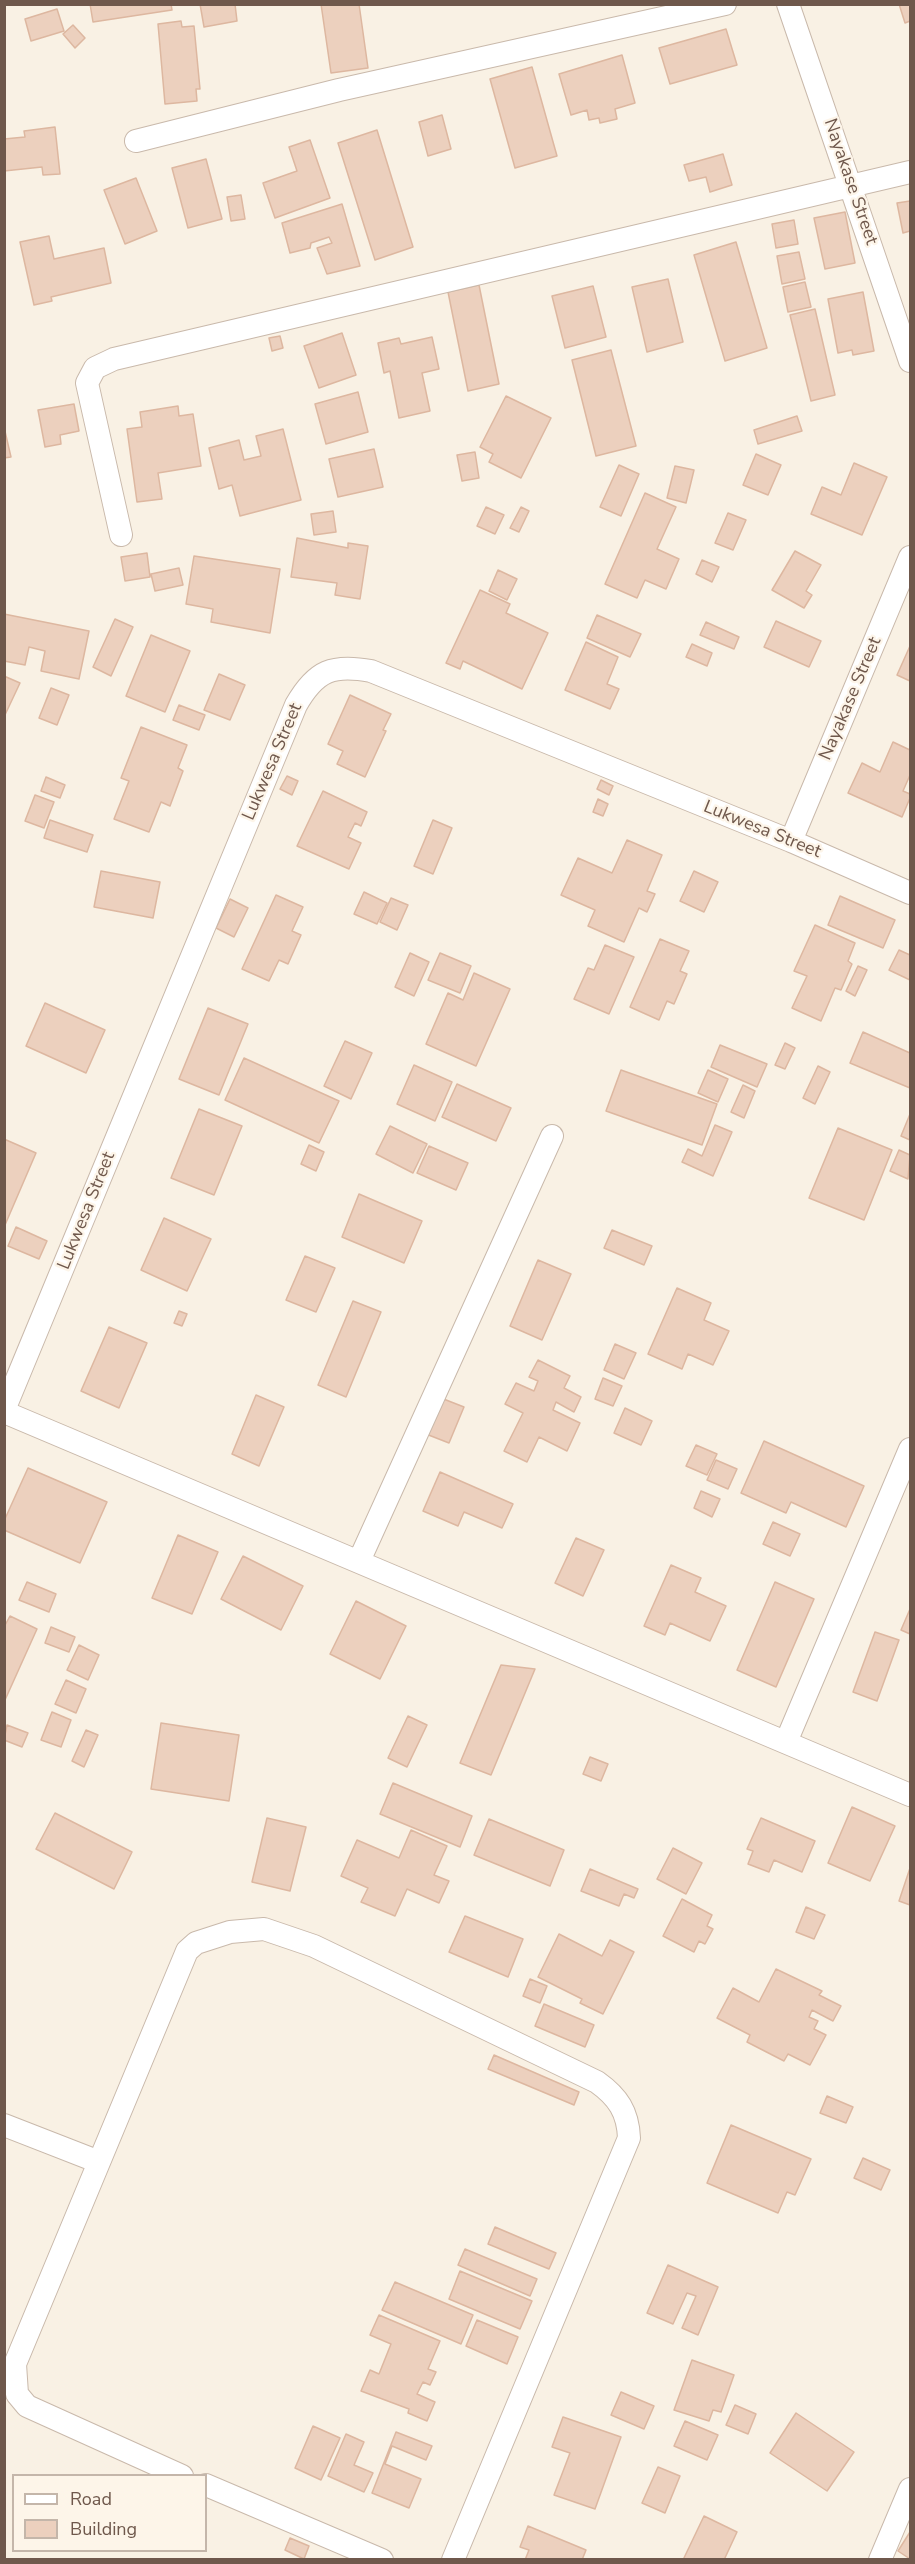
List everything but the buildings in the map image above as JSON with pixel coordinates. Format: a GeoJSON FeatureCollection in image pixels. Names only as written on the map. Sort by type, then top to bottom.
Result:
{"type":"FeatureCollection","features":[{"type":"Feature","properties":{"kind":"street"},"geometry":{"type":"LineString","coordinates":[[136,141],[339,90],[725,4]]}},
{"type":"Feature","properties":{"kind":"street","name":"Nayakase Street"},"geometry":{"type":"LineString","coordinates":[[788,4],[852,185],[910,361]]}},
{"type":"Feature","properties":{"kind":"street"},"geometry":{"type":"LineString","coordinates":[[121,535],[87,383],[95,368],[114,359],[910,172]]}},
{"type":"Feature","properties":{"kind":"street","name":"Nayakase Street"},"geometry":{"type":"LineString","coordinates":[[791,841],[910,557]]}},
{"type":"Feature","properties":{"kind":"street","name":"Lukwesa Street"},"geometry":{"type":"LineString","coordinates":[[4,1411],[296,705],[306,688],[328,671],[348,666],[371,671],[791,841],[910,893]]}},
{"type":"Feature","properties":{"kind":"street"},"geometry":{"type":"LineString","coordinates":[[359,1561],[552,1136]]}},
{"type":"Feature","properties":{"kind":"street"},"geometry":{"type":"LineString","coordinates":[[4,1411],[910,1795]]}},
{"type":"Feature","properties":{"kind":"street"},"geometry":{"type":"LineString","coordinates":[[786,1742],[910,1449]]}},
{"type":"Feature","properties":{"kind":"street"},"geometry":{"type":"LineString","coordinates":[[180,2474],[27,2406],[16,2394],[15,2364],[187,1951],[196,1943],[230,1932],[264,1929],[314,1946],[563,2064],[614,2094],[623,2107],[629,2138],[453,2559]]}},
{"type":"Feature","properties":{"kind":"street"},"geometry":{"type":"LineString","coordinates":[[4,2126],[99,2162]]}},
{"type":"Feature","properties":{"kind":"street"},"geometry":{"type":"LineString","coordinates":[[207,2486],[382,2559]]}},
{"type":"Feature","properties":{"kind":"street"},"geometry":{"type":"LineString","coordinates":[[880,2559],[910,2488]]}}]}
